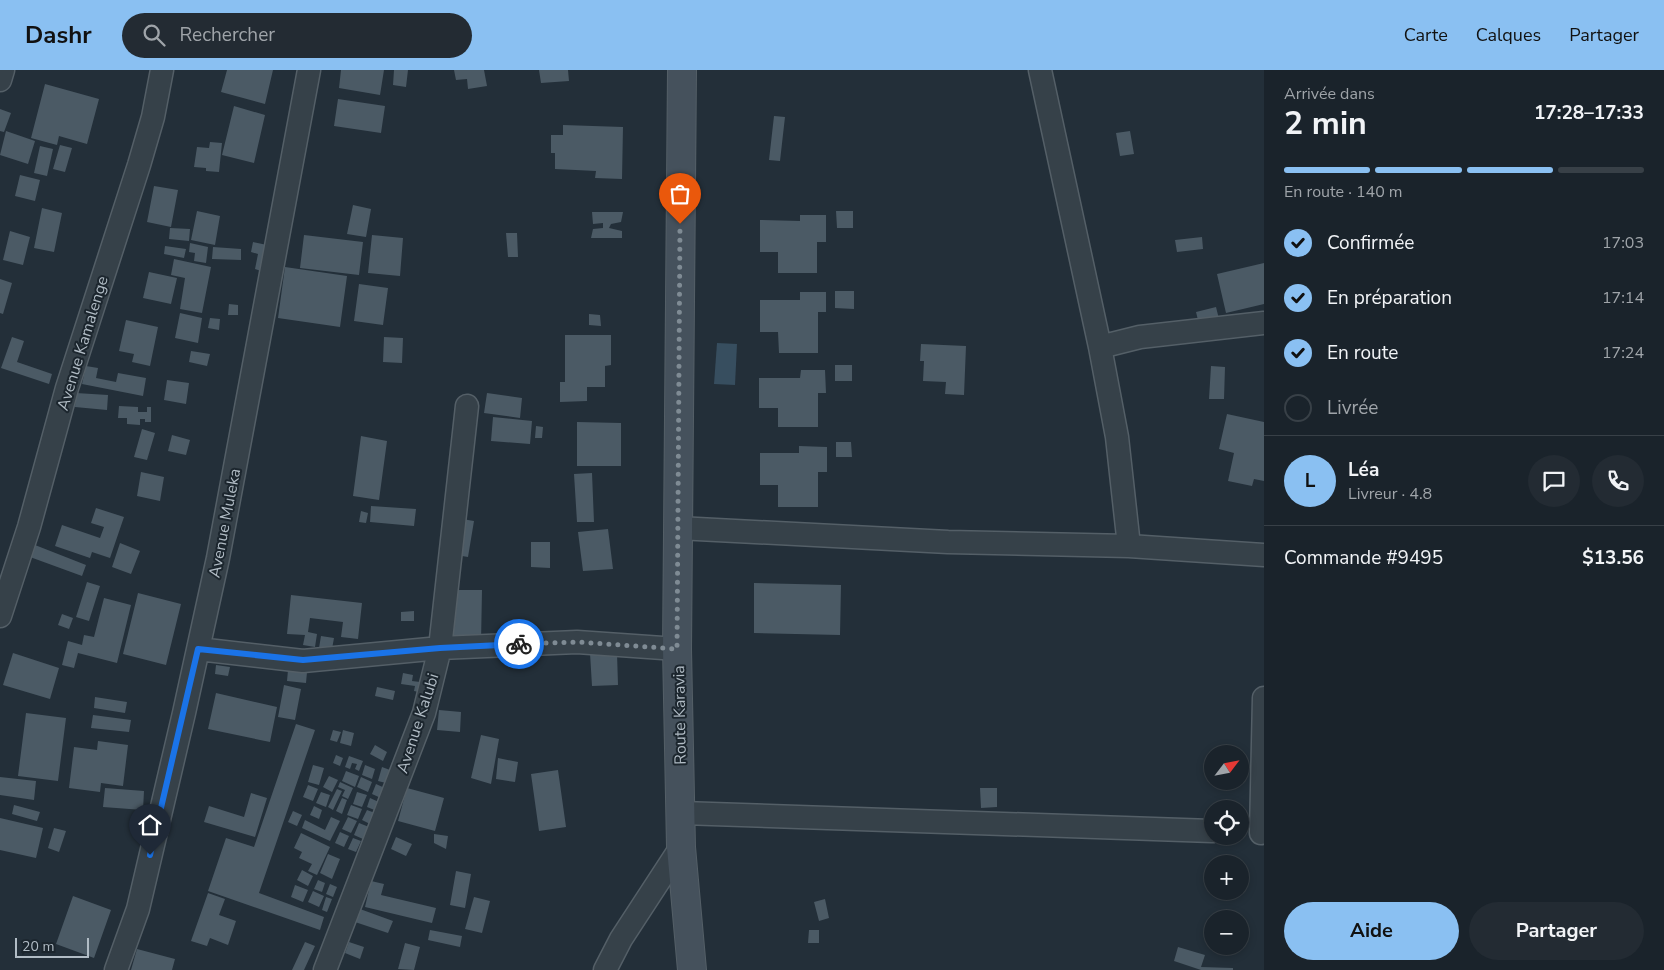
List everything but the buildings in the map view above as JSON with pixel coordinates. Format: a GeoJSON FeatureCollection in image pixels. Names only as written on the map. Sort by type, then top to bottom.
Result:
{"type":"FeatureCollection","features":[{"type":"Feature","properties":{"kind":"street"},"geometry":{"type":"LineString","coordinates":[[0,80],[3,70]]}},
{"type":"Feature","properties":{"kind":"street","name":"Avenue Kamalenge"},"geometry":{"type":"LineString","coordinates":[[0,616],[29,527],[67,388],[139,165],[153,117],[162,70]]}},
{"type":"Feature","properties":{"kind":"street","name":"Avenue Muleka"},"geometry":{"type":"LineString","coordinates":[[116,970],[138,909],[198,649],[243,428],[309,70]]}},
{"type":"Feature","properties":{"kind":"street","name":"Route Karavia"},"geometry":{"type":"LineString","coordinates":[[682,70],[677,649],[682,814],[681,847],[692,970]]}},
{"type":"Feature","properties":{"kind":"street"},"geometry":{"type":"LineString","coordinates":[[1040,70],[1118,437],[1129,546]]}},
{"type":"Feature","properties":{"kind":"street"},"geometry":{"type":"LineString","coordinates":[[1100,348],[1140,337],[1264,323]]}},
{"type":"Feature","properties":{"kind":"street","name":"Avenue Kalubi"},"geometry":{"type":"LineString","coordinates":[[325,970],[424,713],[440,648],[468,406]]}},
{"type":"Feature","properties":{"kind":"street"},"geometry":{"type":"LineString","coordinates":[[678,528],[948,542],[1129,546],[1264,556]]}},
{"type":"Feature","properties":{"kind":"street"},"geometry":{"type":"LineString","coordinates":[[198,649],[303,660],[440,648],[577,642],[677,649]]}},
{"type":"Feature","properties":{"kind":"street"},"geometry":{"type":"LineString","coordinates":[[1255,833],[1264,698]]}},
{"type":"Feature","properties":{"kind":"street"},"geometry":{"type":"LineString","coordinates":[[682,814],[1204,831]]}},
{"type":"Feature","properties":{"kind":"street"},"geometry":{"type":"LineString","coordinates":[[605,970],[621,939],[681,847]]}},
{"type":"Feature","properties":{"kind":"water"},"geometry":{"type":"Polygon","coordinates":[[[717,343],[737,344],[735,385],[714,384],[717,343]]]}},
{"type":"Feature","properties":{"kind":"way so far"},"geometry":{"type":"LineString","coordinates":[[519,644],[577,642],[677,649],[680,224]]}},
{"type":"Feature","properties":{"kind":"route"},"geometry":{"type":"LineString","coordinates":[[150,855],[198,649],[303,660],[440,648],[519,644]]}}]}
